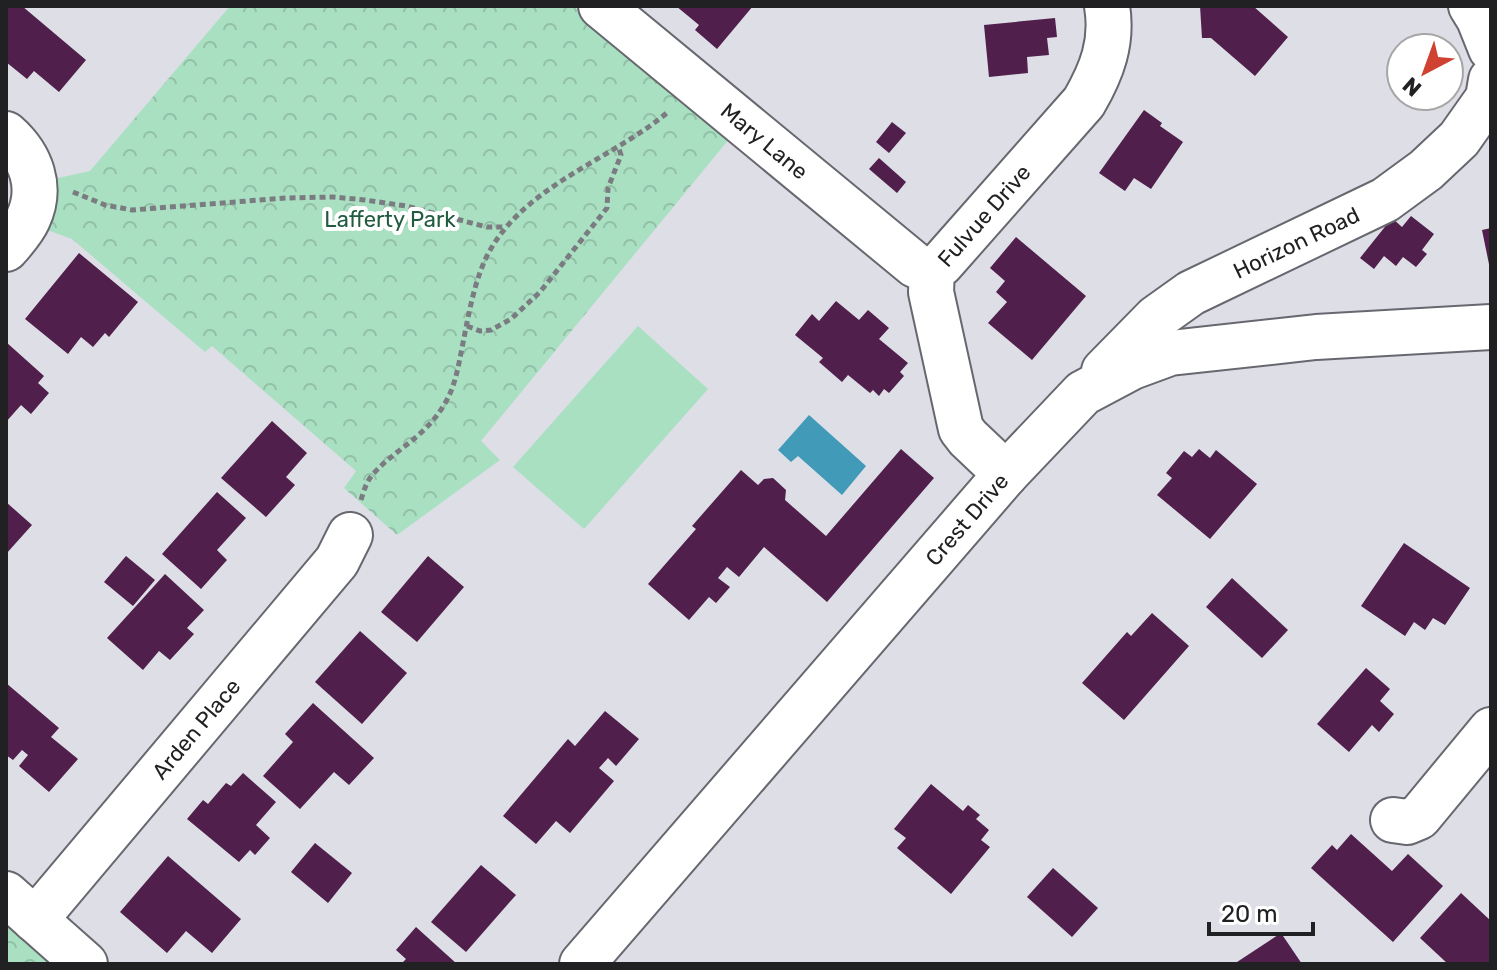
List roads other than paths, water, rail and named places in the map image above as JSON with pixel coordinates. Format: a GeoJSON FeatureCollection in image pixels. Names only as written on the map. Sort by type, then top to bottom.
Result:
{"type":"FeatureCollection","features":[{"type":"Feature","properties":{"kind":"street","name":"Mary Lane"},"geometry":{"type":"LineString","coordinates":[[601,6],[915,265],[932,269]]}},
{"type":"Feature","properties":{"kind":"street","name":"Fulvue Drive"},"geometry":{"type":"LineString","coordinates":[[1006,474],[961,429],[931,292],[932,269],[941,264],[1084,102],[1107,51],[1107,6]]}},
{"type":"Feature","properties":{"kind":"street"},"geometry":{"type":"LineString","coordinates":[[1471,6],[1491,49]]}},
{"type":"Feature","properties":{"kind":"street","name":"Horizon Road"},"geometry":{"type":"LineString","coordinates":[[1083,393],[1156,318],[1191,293],[1385,200],[1426,170],[1459,139],[1488,98],[1491,80]]}},
{"type":"Feature","properties":{"kind":"street"},"geometry":{"type":"LineString","coordinates":[[6,134],[29,162],[35,192],[28,219],[6,249]]}},
{"type":"Feature","properties":{"kind":"street","name":"Crest Drive"},"geometry":{"type":"LineString","coordinates":[[582,964],[1006,474],[1083,393],[1132,367],[1170,353],[1316,337],[1491,327]]}},
{"type":"Feature","properties":{"kind":"street","name":"Arden Place"},"geometry":{"type":"LineString","coordinates":[[20,907],[337,561],[350,535]]}},
{"type":"Feature","properties":{"kind":"street"},"geometry":{"type":"LineString","coordinates":[[1393,820],[1407,822],[1419,817],[1491,730]]}},
{"type":"Feature","properties":{"kind":"street"},"geometry":{"type":"LineString","coordinates":[[20,907],[85,964]]}},
{"type":"Feature","properties":{"kind":"water"},"geometry":{"type":"Polygon","coordinates":[[[809,415],[866,466],[842,495],[798,456],[791,462],[778,450],[809,415]]]}},
{"type":"Feature","properties":{"kind":"park label","name":"Lafferty Park"},"geometry":{"type":"Point","coordinates":[390,219]}}]}
